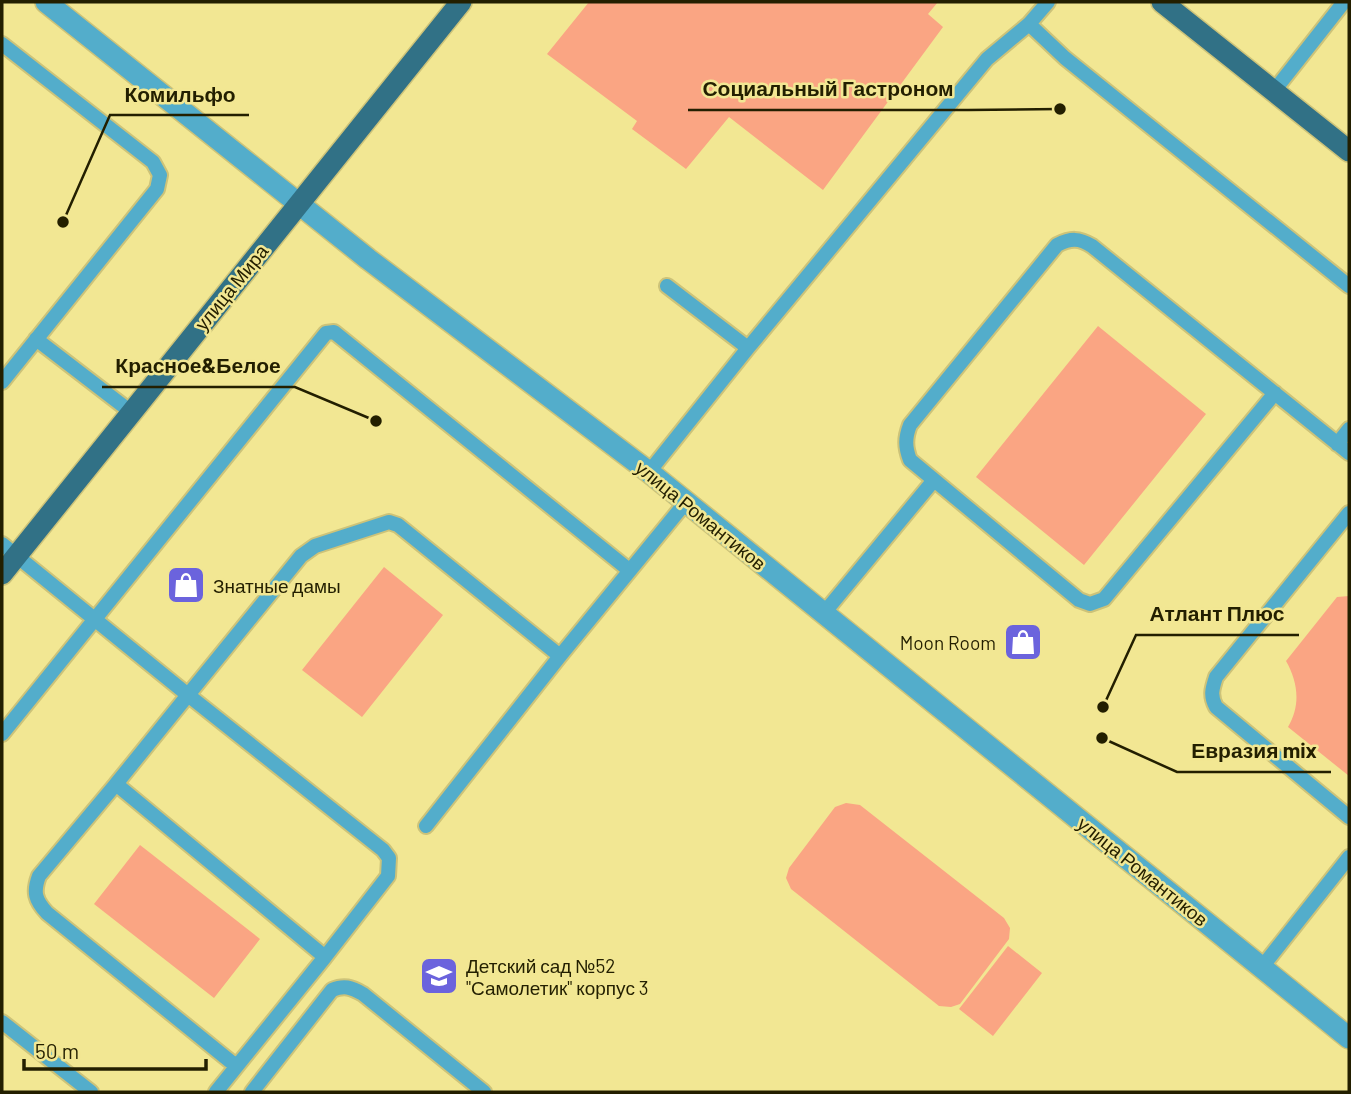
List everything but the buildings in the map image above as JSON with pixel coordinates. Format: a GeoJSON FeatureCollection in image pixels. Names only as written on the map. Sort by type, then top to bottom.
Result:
{"type":"FeatureCollection","features":[{"type":"Feature","properties":{"kind":"main road","name":"улица Мира"},"geometry":{"type":"LineString","coordinates":[[2,574],[9,550],[131,412],[461,2]]}},
{"type":"Feature","properties":{"kind":"main road"},"geometry":{"type":"LineString","coordinates":[[1162,2],[1349,151]]}},
{"type":"Feature","properties":{"kind":"street","name":"улица Романтиков"},"geometry":{"type":"LineString","coordinates":[[46,2],[368,259],[649,472],[1349,1038]]}},
{"type":"Feature","properties":{"kind":"lane"},"geometry":{"type":"LineString","coordinates":[[649,472],[987,59],[1029,24],[1048,2]]}},
{"type":"Feature","properties":{"kind":"lane"},"geometry":{"type":"LineString","coordinates":[[1274,90],[1344,2]]}},
{"type":"Feature","properties":{"kind":"lane"},"geometry":{"type":"LineString","coordinates":[[1029,24],[1065,58],[1349,286]]}},
{"type":"Feature","properties":{"kind":"lane"},"geometry":{"type":"LineString","coordinates":[[2,44],[153,162],[160,175],[157,189],[2,382]]}},
{"type":"Feature","properties":{"kind":"lane"},"geometry":{"type":"LineString","coordinates":[[1275,393],[1104,599],[1090,604],[1079,600],[910,460],[905,448],[910,425],[1057,245],[1069,239],[1081,239],[1092,246],[1275,393],[1343,449],[1349,429]]}},
{"type":"Feature","properties":{"kind":"lane"},"geometry":{"type":"LineString","coordinates":[[667,286],[748,348]]}},
{"type":"Feature","properties":{"kind":"lane"},"geometry":{"type":"LineString","coordinates":[[2,734],[326,332],[334,332],[629,570]]}},
{"type":"Feature","properties":{"kind":"lane"},"geometry":{"type":"LineString","coordinates":[[36,339],[131,412]]}},
{"type":"Feature","properties":{"kind":"lane"},"geometry":{"type":"LineString","coordinates":[[824,614],[934,480]]}},
{"type":"Feature","properties":{"kind":"lane"},"geometry":{"type":"LineString","coordinates":[[426,826],[686,502]]}},
{"type":"Feature","properties":{"kind":"lane"},"geometry":{"type":"LineString","coordinates":[[1349,513],[1216,677],[1212,699],[1216,707],[1349,817]]}},
{"type":"Feature","properties":{"kind":"lane"},"geometry":{"type":"LineString","coordinates":[[236,1066],[47,914],[37,903],[34,890],[39,876],[301,556],[315,546],[388,522],[398,525],[560,656]]}},
{"type":"Feature","properties":{"kind":"lane"},"geometry":{"type":"LineString","coordinates":[[9,550],[383,850],[389,858],[388,876],[216,1092]]}},
{"type":"Feature","properties":{"kind":"lane"},"geometry":{"type":"LineString","coordinates":[[116,784],[325,957]]}},
{"type":"Feature","properties":{"kind":"lane"},"geometry":{"type":"LineString","coordinates":[[1262,967],[1349,857]]}},
{"type":"Feature","properties":{"kind":"lane"},"geometry":{"type":"LineString","coordinates":[[252,1092],[332,990],[341,986],[363,994],[484,1092]]}},
{"type":"Feature","properties":{"kind":"lane"},"geometry":{"type":"LineString","coordinates":[[2,1022],[91,1092]]}},
{"type":"Feature","properties":{"kind":"shaded area"},"geometry":{"type":"Polygon","coordinates":[[[589,2],[938,2],[928,14],[943,27],[823,190],[729,117],[686,169],[632,129],[637,121],[547,54],[589,2]]]}},
{"type":"Feature","properties":{"kind":"shaded area"},"geometry":{"type":"Polygon","coordinates":[[[1098,326],[1206,414],[1084,565],[976,477],[1098,326]]]}},
{"type":"Feature","properties":{"kind":"shaded area"},"geometry":{"type":"Polygon","coordinates":[[[384,567],[443,615],[362,717],[302,670],[384,567]]]}},
{"type":"Feature","properties":{"kind":"shaded area"},"geometry":{"type":"Polygon","coordinates":[[[1349,596],[1349,776],[1288,727],[1295,710],[1296,694],[1286,661],[1337,597],[1349,596]]]}},
{"type":"Feature","properties":{"kind":"shaded area"},"geometry":{"type":"Polygon","coordinates":[[[846,803],[860,805],[1004,918],[1010,928],[1009,939],[960,1004],[951,1007],[939,1006],[791,889],[786,878],[789,868],[835,807],[846,803]]]}},
{"type":"Feature","properties":{"kind":"shaded area"},"geometry":{"type":"Polygon","coordinates":[[[140,845],[260,939],[214,998],[94,904],[140,845]]]}},
{"type":"Feature","properties":{"kind":"shaded area"},"geometry":{"type":"Polygon","coordinates":[[[1008,946],[1042,973],[993,1036],[959,1009],[1008,946]]]}},
{"type":"Feature","properties":{"kind":"place","name":"Социальный Гастроном"},"geometry":{"type":"Point","coordinates":[1060,109]}},
{"type":"Feature","properties":{"kind":"place","name":"Комильфо"},"geometry":{"type":"Point","coordinates":[63,222]}},
{"type":"Feature","properties":{"kind":"place","name":"Красное&Белое"},"geometry":{"type":"Point","coordinates":[376,421]}},
{"type":"Feature","properties":{"kind":"place","name":"Знатные дамы"},"geometry":{"type":"Point","coordinates":[186,585]}},
{"type":"Feature","properties":{"kind":"place","name":"Moon Room"},"geometry":{"type":"Point","coordinates":[1023,642]}},
{"type":"Feature","properties":{"kind":"place","name":"Атлант Плюс"},"geometry":{"type":"Point","coordinates":[1103,707]}},
{"type":"Feature","properties":{"kind":"place","name":"Евразия mix"},"geometry":{"type":"Point","coordinates":[1102,738]}},
{"type":"Feature","properties":{"kind":"place","name":"Детский сад №52 \"Самолетик\" корпус 3"},"geometry":{"type":"Point","coordinates":[439,976]}}]}
